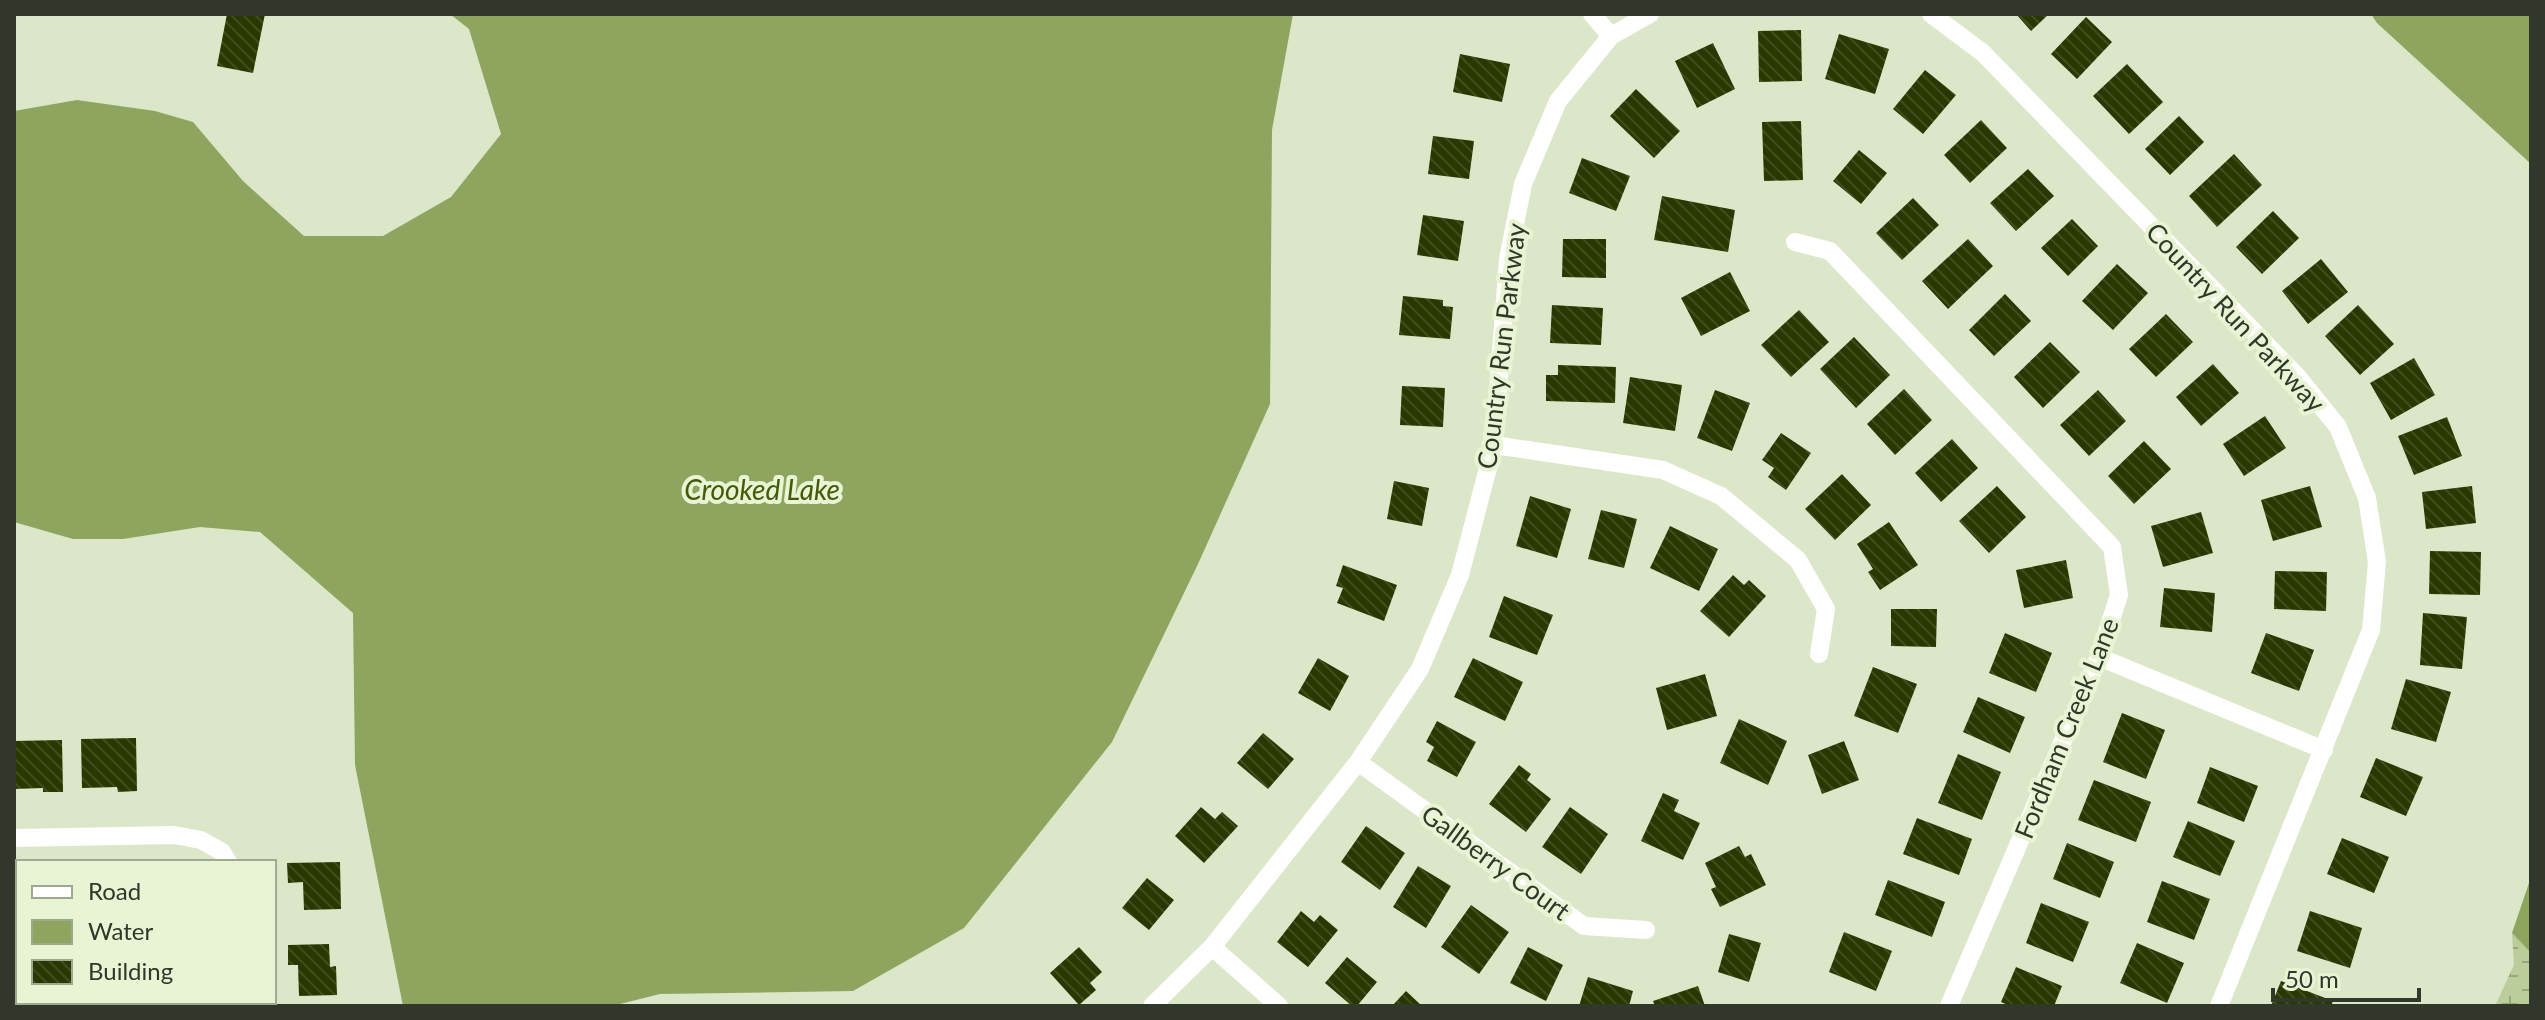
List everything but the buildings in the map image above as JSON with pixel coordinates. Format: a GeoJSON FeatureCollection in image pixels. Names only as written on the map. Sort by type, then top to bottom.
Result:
{"type":"FeatureCollection","features":[{"type":"Feature","properties":{"kind":"street"},"geometry":{"type":"LineString","coordinates":[[1592,14],[1611,36]]}},
{"type":"Feature","properties":{"kind":"street","name":"Country Run Parkway"},"geometry":{"type":"LineString","coordinates":[[1152,1006],[1212,947],[1358,762],[1420,669],[1460,575],[1494,445],[1508,259],[1523,184],[1558,101],[1611,36],[1650,14]]}},
{"type":"Feature","properties":{"kind":"street","name":"Country Run Parkway"},"geometry":{"type":"LineString","coordinates":[[1931,14],[1983,53],[2297,376],[2338,427],[2367,498],[2377,562],[2371,630],[2219,1006]]}},
{"type":"Feature","properties":{"kind":"street","name":"Fordham Creek Lane"},"geometry":{"type":"LineString","coordinates":[[1795,242],[1830,251],[2112,547],[2119,595],[2099,657],[1949,1006]]}},
{"type":"Feature","properties":{"kind":"street"},"geometry":{"type":"LineString","coordinates":[[1494,445],[1663,470],[1721,496],[1798,560],[1826,609],[1819,654]]}},
{"type":"Feature","properties":{"kind":"street"},"geometry":{"type":"LineString","coordinates":[[2099,657],[2324,750]]}},
{"type":"Feature","properties":{"kind":"street","name":"Gallberry Court"},"geometry":{"type":"LineString","coordinates":[[1358,762],[1584,926],[1646,930]]}},
{"type":"Feature","properties":{"kind":"street"},"geometry":{"type":"LineString","coordinates":[[14,838],[174,835],[201,840],[222,852],[227,860]]}},
{"type":"Feature","properties":{"kind":"street"},"geometry":{"type":"LineString","coordinates":[[1212,947],[1279,1006]]}},
{"type":"Feature","properties":{"kind":"green space"},"geometry":{"type":"Polygon","coordinates":[[[2512,933],[2531,953],[2531,1006],[2495,1006],[2514,965],[2512,933]]]}},
{"type":"Feature","properties":{"kind":"water","name":"Crooked Lake"},"geometry":{"type":"Polygon","coordinates":[[[450,14],[1293,14],[1272,130],[1270,404],[1198,564],[1112,742],[964,928],[853,991],[660,994],[612,1006],[403,1006],[355,765],[353,613],[260,532],[200,527],[123,539],[73,539],[14,522],[14,111],[77,100],[155,111],[193,122],[243,181],[304,236],[383,236],[451,197],[501,134],[469,29],[450,14]]]}},
{"type":"Feature","properties":{"kind":"water"},"geometry":{"type":"Polygon","coordinates":[[[2371,14],[2531,14],[2531,164],[2377,23],[2371,14]]]}},
{"type":"Feature","properties":{"kind":"water"},"geometry":{"type":"Polygon","coordinates":[[[2531,877],[2531,953],[2512,933],[2531,877]]]}}]}
